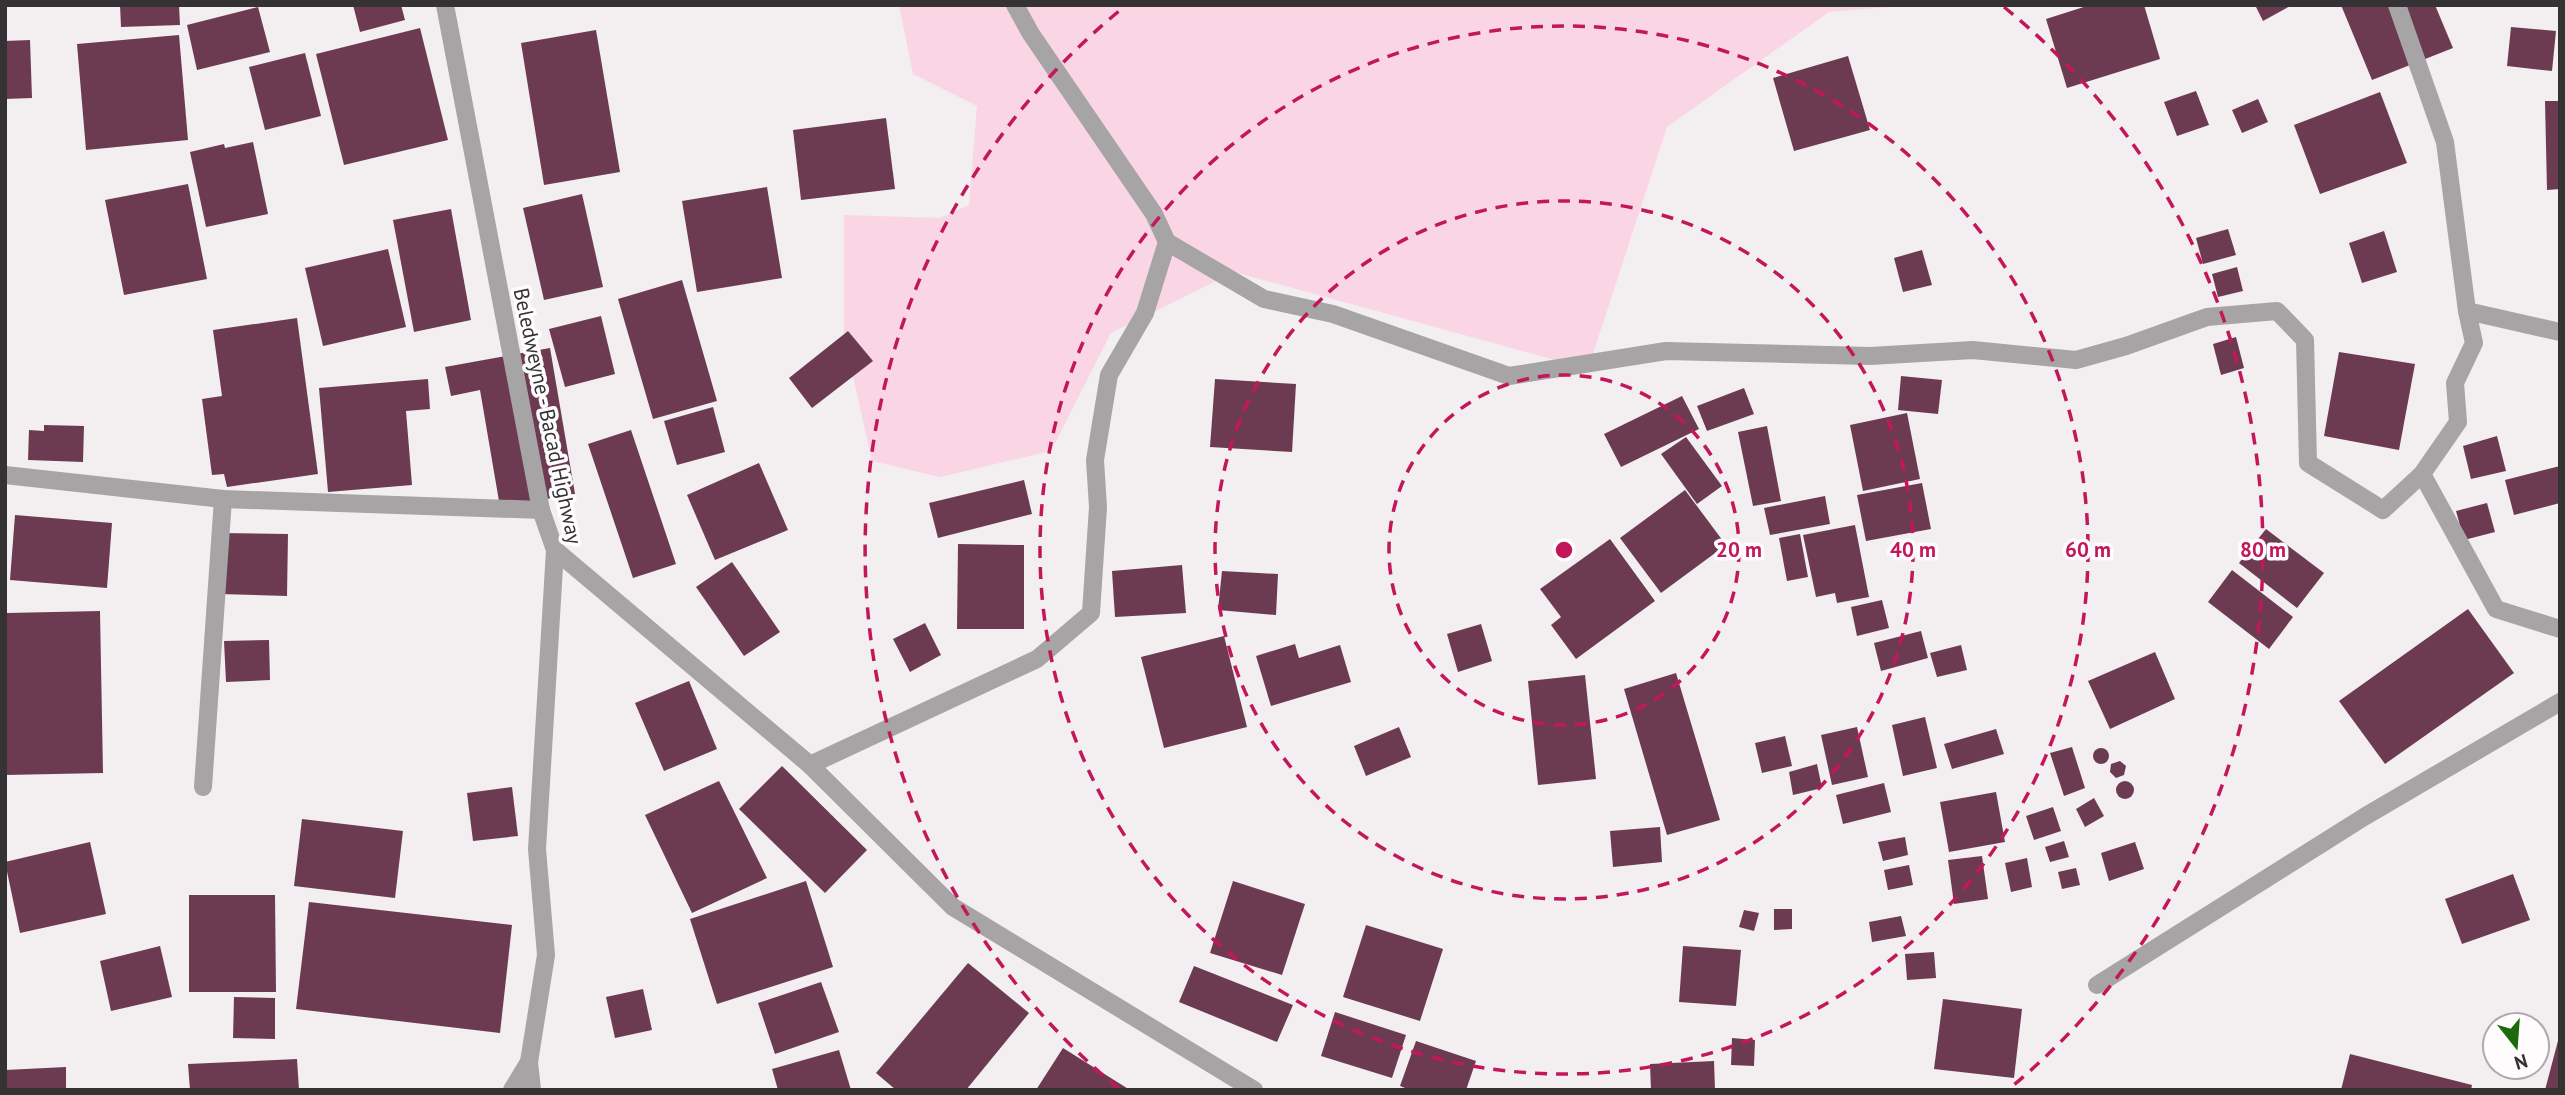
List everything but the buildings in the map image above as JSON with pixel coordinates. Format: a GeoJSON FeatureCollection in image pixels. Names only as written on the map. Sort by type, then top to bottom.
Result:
{"type":"FeatureCollection","features":[{"type":"Feature","properties":{"kind":"street","name":"Beledweyne - Bacad Highway"},"geometry":{"type":"LineString","coordinates":[[444,5],[541,510],[555,550],[537,849],[546,955],[529,1062],[532,1090]]}},
{"type":"Feature","properties":{"kind":"street"},"geometry":{"type":"LineString","coordinates":[[1015,5],[1031,34],[1154,215],[1167,242],[1264,299],[1333,314],[1509,376],[1666,351],[1870,356],[1973,350],[2076,360],[2126,346],[2207,317],[2277,312],[2305,340],[2308,464],[2383,510],[2422,474],[2458,422],[2455,383],[2474,343],[2467,311],[2445,142],[2397,5]]}},
{"type":"Feature","properties":{"kind":"street"},"geometry":{"type":"LineString","coordinates":[[810,765],[1037,659],[1091,613],[1098,507],[1096,460],[1109,375],[1145,313],[1167,242]]}},
{"type":"Feature","properties":{"kind":"street"},"geometry":{"type":"LineString","coordinates":[[2467,311],[2560,332]]}},
{"type":"Feature","properties":{"kind":"street"},"geometry":{"type":"LineString","coordinates":[[2422,474],[2496,609],[2560,629]]}},
{"type":"Feature","properties":{"kind":"street"},"geometry":{"type":"LineString","coordinates":[[5,475],[223,499],[541,510]]}},
{"type":"Feature","properties":{"kind":"street"},"geometry":{"type":"LineString","coordinates":[[203,787],[223,499]]}},
{"type":"Feature","properties":{"kind":"street"},"geometry":{"type":"LineString","coordinates":[[555,550],[810,765],[953,907],[1255,1090]]}},
{"type":"Feature","properties":{"kind":"street"},"geometry":{"type":"LineString","coordinates":[[2097,985],[2364,817],[2560,702]]}},
{"type":"Feature","properties":{"kind":"street"},"geometry":{"type":"LineString","coordinates":[[512,1090],[529,1062]]}},
{"type":"Feature","properties":{"kind":"shaded area"},"geometry":{"type":"Polygon","coordinates":[[[899,5],[1913,5],[1829,12],[1667,127],[1588,369],[1234,272],[1111,333],[1051,451],[940,477],[872,461],[844,336],[844,215],[940,218],[969,205],[977,106],[913,74],[899,5]]]}}]}
